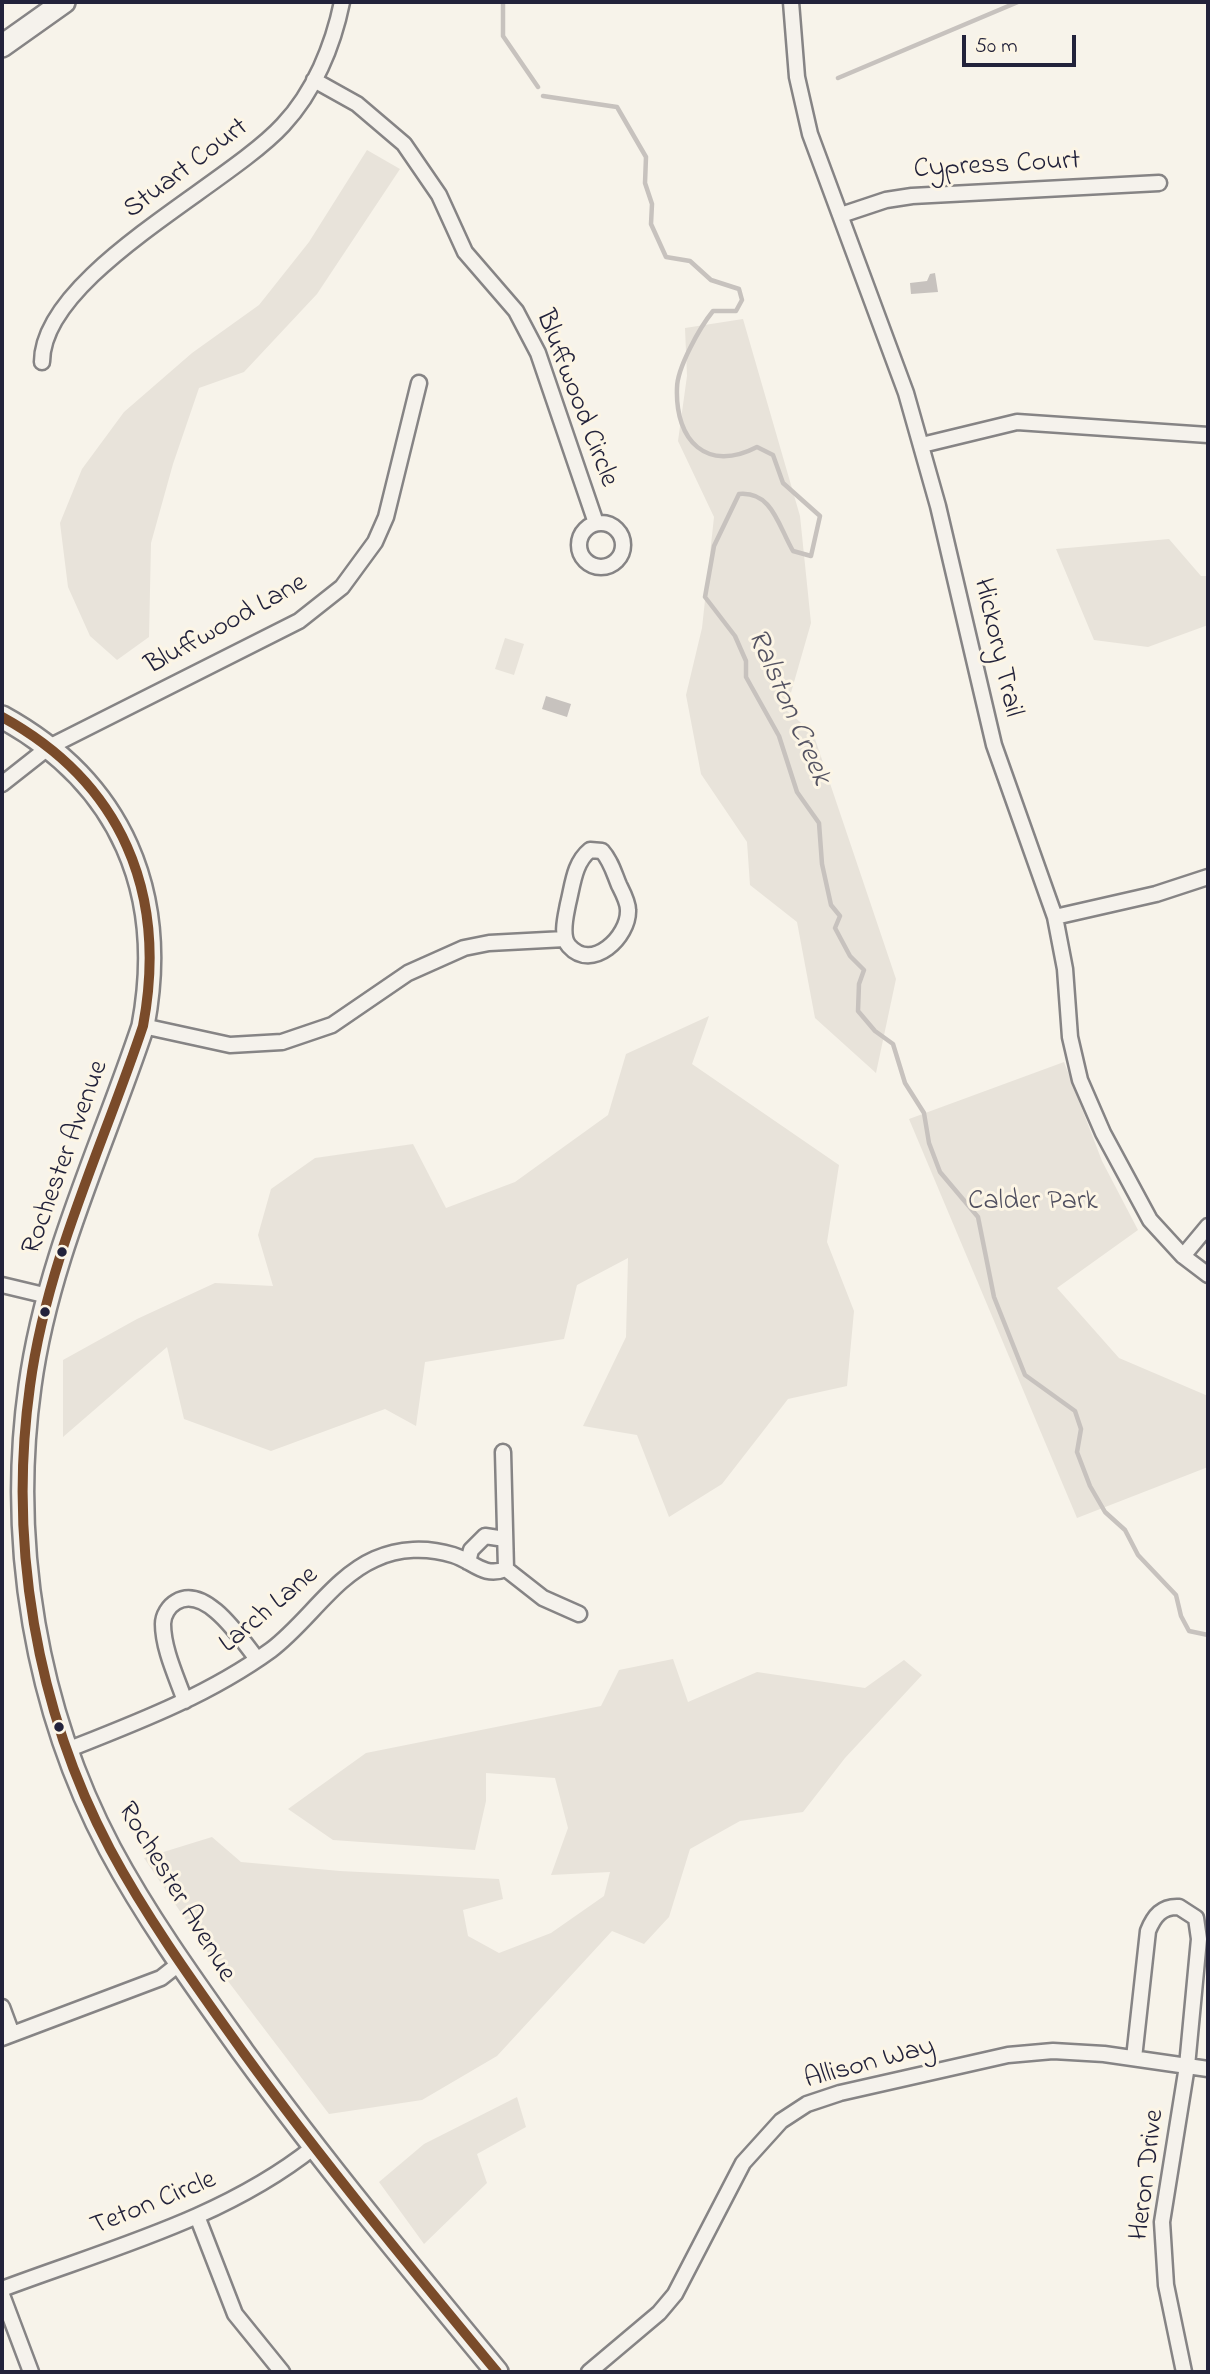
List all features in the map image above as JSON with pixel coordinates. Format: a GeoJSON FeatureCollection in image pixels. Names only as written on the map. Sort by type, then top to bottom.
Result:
{"type":"FeatureCollection","features":[{"type":"Feature","properties":{"kind":"main road"},"geometry":{"type":"LineString","coordinates":[[2,46],[64,2]]}},
{"type":"Feature","properties":{"kind":"main road","name":"Rochester Avenue"},"geometry":{"type":"LineString","coordinates":[[2,717],[49,747],[79,775],[105,807],[125,843],[140,881],[147,908],[152,962],[143,1026],[78,1199],[48,1296],[30,1386],[24,1439],[25,1547],[40,1653],[67,1750],[109,1847],[180,1964],[314,2147],[497,2372]]}},
{"type":"Feature","properties":{"kind":"street","name":"Stuart Court"},"geometry":{"type":"LineString","coordinates":[[42,362],[46,335],[77,292],[146,230],[264,144],[285,124],[326,57],[342,2]]}},
{"type":"Feature","properties":{"kind":"street","name":"Hickory Trail"},"geometry":{"type":"LineString","coordinates":[[792,2],[803,110],[888,341],[922,445],[994,745],[1055,917],[1065,970],[1070,1037],[1080,1080],[1103,1133],[1150,1220],[1183,1256],[1208,1275]]}},
{"type":"Feature","properties":{"kind":"street","name":"Bluffwood Circle"},"geometry":{"type":"LineString","coordinates":[[314,80],[357,104],[404,144],[439,195],[465,252],[516,311],[538,353],[596,523]]}},
{"type":"Feature","properties":{"kind":"street","name":"Cypress Court"},"geometry":{"type":"LineString","coordinates":[[841,215],[886,200],[912,196],[1159,183]]}},
{"type":"Feature","properties":{"kind":"street","name":"Bluffwood Lane"},"geometry":{"type":"LineString","coordinates":[[2,784],[49,747],[299,621],[342,587],[375,542],[386,517],[419,383]]}},
{"type":"Feature","properties":{"kind":"street"},"geometry":{"type":"LineString","coordinates":[[922,445],[1017,422],[1208,435]]}},
{"type":"Feature","properties":{"kind":"street"},"geometry":{"type":"LineString","coordinates":[[590,850],[602,851],[625,898],[628,909],[626,925],[612,947],[598,953],[579,953],[569,946],[565,939],[565,919],[576,869],[582,857],[590,850]]}},
{"type":"Feature","properties":{"kind":"street"},"geometry":{"type":"LineString","coordinates":[[1055,917],[1156,894],[1208,877]]}},
{"type":"Feature","properties":{"kind":"street"},"geometry":{"type":"LineString","coordinates":[[143,1026],[230,1045],[282,1042],[332,1025],[408,973],[464,948],[489,943],[565,939]]}},
{"type":"Feature","properties":{"kind":"street"},"geometry":{"type":"LineString","coordinates":[[1183,1256],[1208,1226]]}},
{"type":"Feature","properties":{"kind":"street"},"geometry":{"type":"LineString","coordinates":[[2,1285],[48,1296]]}},
{"type":"Feature","properties":{"kind":"street"},"geometry":{"type":"LineString","coordinates":[[503,1452],[506,1569],[543,1598],[579,1614]]}},
{"type":"Feature","properties":{"kind":"street"},"geometry":{"type":"LineString","coordinates":[[468,1562],[471,1550],[485,1536],[505,1539]]}},
{"type":"Feature","properties":{"kind":"street","name":"Larch Lane"},"geometry":{"type":"LineString","coordinates":[[67,1750],[185,1701],[257,1659],[296,1630],[351,1574],[374,1559],[414,1550],[454,1555],[488,1572],[506,1569]]}},
{"type":"Feature","properties":{"kind":"street"},"geometry":{"type":"LineString","coordinates":[[185,1701],[163,1624],[170,1606],[179,1600],[189,1598],[211,1605],[257,1659]]}},
{"type":"Feature","properties":{"kind":"street","name":"Heron Drive"},"geometry":{"type":"LineString","coordinates":[[1134,2058],[1148,1931],[1153,1917],[1162,1910],[1179,1907],[1189,1911],[1199,1928],[1187,2066],[1162,2222],[1166,2285],[1184,2372]]}},
{"type":"Feature","properties":{"kind":"street"},"geometry":{"type":"LineString","coordinates":[[2,2007],[7,2036],[161,1978],[180,1964]]}},
{"type":"Feature","properties":{"kind":"street","name":"Allison Way"},"geometry":{"type":"LineString","coordinates":[[589,2372],[659,2313],[675,2294],[743,2163],[781,2121],[807,2104],[840,2093],[1008,2056],[1053,2050],[1208,2069]]}},
{"type":"Feature","properties":{"kind":"street","name":"Teton Circle"},"geometry":{"type":"LineString","coordinates":[[2,2290],[197,2216],[244,2195],[314,2147]]}},
{"type":"Feature","properties":{"kind":"street"},"geometry":{"type":"LineString","coordinates":[[197,2216],[234,2314],[282,2372]]}},
{"type":"Feature","properties":{"kind":"street"},"geometry":{"type":"LineString","coordinates":[[2,2295],[31,2372]]}},
{"type":"Feature","properties":{"kind":"green space"},"geometry":{"type":"Polygon","coordinates":[[[367,150],[400,169],[317,294],[244,372],[199,388],[173,464],[151,543],[149,637],[117,660],[90,636],[68,587],[60,523],[82,469],[124,412],[192,353],[259,305],[309,242],[367,150]]]}},
{"type":"Feature","properties":{"kind":"green space"},"geometry":{"type":"Polygon","coordinates":[[[743,319],[800,516],[811,623],[786,710],[813,733],[896,979],[876,1073],[815,1018],[797,922],[750,885],[747,842],[701,774],[686,695],[702,628],[714,517],[678,441],[687,376],[685,328],[743,319]]]}},
{"type":"Feature","properties":{"kind":"green space"},"geometry":{"type":"Polygon","coordinates":[[[1169,539],[1201,576],[1208,576],[1208,625],[1148,647],[1094,640],[1056,549],[1169,539]]]}},
{"type":"Feature","properties":{"kind":"green space"},"geometry":{"type":"Polygon","coordinates":[[[505,638],[524,644],[514,675],[495,669],[505,638]]]}},
{"type":"Feature","properties":{"kind":"green space"},"geometry":{"type":"Polygon","coordinates":[[[709,1016],[692,1064],[839,1165],[827,1242],[854,1311],[847,1386],[788,1399],[722,1484],[669,1517],[637,1435],[583,1426],[626,1337],[628,1258],[577,1285],[564,1339],[425,1362],[416,1426],[385,1409],[271,1451],[184,1419],[167,1347],[63,1437],[63,1360],[137,1319],[215,1283],[273,1286],[258,1235],[271,1189],[315,1158],[413,1144],[446,1208],[515,1182],[608,1115],[626,1054],[709,1016]]]}},
{"type":"Feature","properties":{"kind":"green space","name":"Calder Park"},"geometry":{"type":"Polygon","coordinates":[[[1064,1062],[1102,1161],[1138,1230],[1057,1288],[1119,1358],[1208,1396],[1208,1467],[1077,1518],[909,1119],[1064,1062]]]}},
{"type":"Feature","properties":{"kind":"green space"},"geometry":{"type":"Polygon","coordinates":[[[673,1659],[688,1702],[757,1672],[865,1688],[904,1660],[922,1675],[845,1758],[803,1812],[740,1821],[690,1849],[669,1917],[644,1944],[612,1931],[497,2056],[422,2100],[329,2114],[221,1972],[144,1858],[212,1837],[241,1862],[340,1871],[499,1879],[503,1899],[463,1910],[468,1936],[499,1953],[551,1933],[604,1896],[610,1872],[551,1875],[568,1828],[555,1778],[486,1773],[486,1801],[475,1850],[333,1840],[288,1809],[366,1753],[601,1706],[619,1670],[673,1659]]]}},
{"type":"Feature","properties":{"kind":"green space"},"geometry":{"type":"Polygon","coordinates":[[[517,2097],[526,2127],[477,2154],[487,2183],[424,2244],[379,2182],[424,2144],[517,2097]]]}},
{"type":"Feature","properties":{"kind":"shaded area"},"geometry":{"type":"Polygon","coordinates":[[[935,273],[938,292],[911,294],[910,283],[927,281],[930,274],[935,273]]]}},
{"type":"Feature","properties":{"kind":"shaded area"},"geometry":{"type":"Polygon","coordinates":[[[546,696],[571,704],[567,717],[542,709],[546,696]]]}},
{"type":"Feature","properties":{"kind":"waterway","name":"Ralston Creek"},"geometry":{"type":"LineString","coordinates":[[503,2],[503,36],[538,87]]}},
{"type":"Feature","properties":{"kind":"waterway"},"geometry":{"type":"LineString","coordinates":[[838,78],[1018,2]]}},
{"type":"Feature","properties":{"kind":"waterway","name":"Ralston Creek"},"geometry":{"type":"LineString","coordinates":[[543,96],[617,107],[646,157],[645,183],[652,204],[651,224],[666,257],[690,261],[711,280],[739,289],[742,300],[736,311],[713,311],[685,359],[677,388],[682,423],[688,437],[709,454],[739,454],[757,447],[773,455],[783,483],[820,516],[811,556],[793,551],[767,504],[759,498],[739,494],[714,546],[705,597],[735,636],[746,661],[746,677],[779,736],[797,792],[819,823],[822,864],[831,905],[840,916],[835,928],[850,956],[864,970],[859,984],[858,1011],[875,1031],[893,1044],[905,1083],[924,1113],[929,1143],[940,1172],[978,1217],[994,1297],[1025,1375],[1075,1411],[1081,1429],[1077,1452],[1090,1486],[1105,1512],[1125,1530],[1138,1555],[1176,1595],[1181,1616],[1189,1631],[1208,1635]]}},
{"type":"Feature","properties":{"kind":"transit line"},"geometry":{"type":"LineString","coordinates":[[2,717],[44,744],[78,774],[106,809],[127,846],[141,887],[148,931],[149,977],[143,1026],[63,1248],[49,1293],[30,1386],[24,1445],[26,1565],[46,1682],[63,1740],[84,1795],[110,1849],[156,1927],[190,1977],[304,2134],[497,2372]]}}]}
